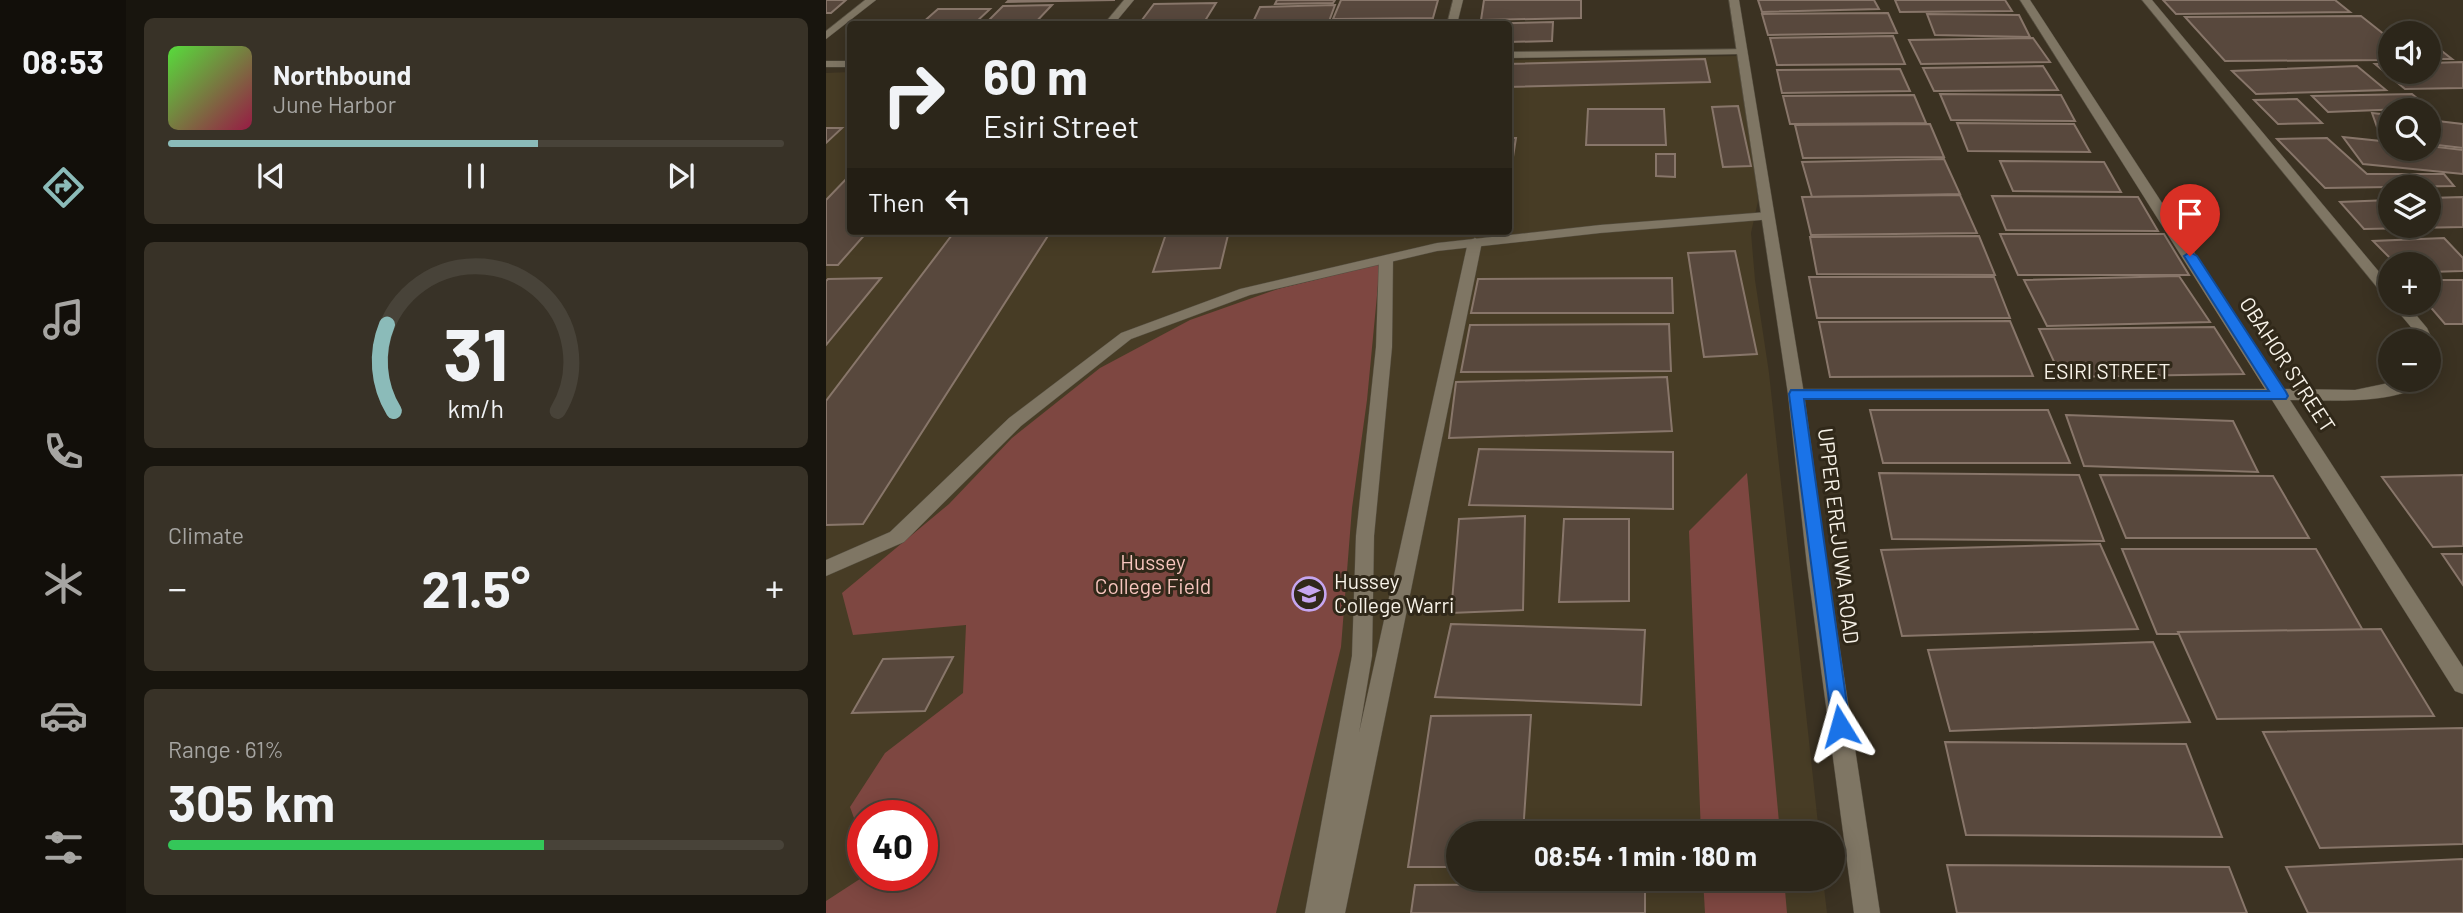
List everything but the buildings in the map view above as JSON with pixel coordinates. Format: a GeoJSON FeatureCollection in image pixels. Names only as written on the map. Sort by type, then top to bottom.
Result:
{"type":"FeatureCollection","features":[{"type":"Feature","properties":{"kind":"street"},"geometry":{"type":"LineString","coordinates":[[826,36],[870,0]]}},
{"type":"Feature","properties":{"kind":"street"},"geometry":{"type":"LineString","coordinates":[[1112,21],[1129,0]]}},
{"type":"Feature","properties":{"kind":"street"},"geometry":{"type":"LineString","coordinates":[[1453,21],[1458,0]]}},
{"type":"Feature","properties":{"kind":"street","name":"UPPER EREJUWA ROAD"},"geometry":{"type":"LineString","coordinates":[[1734,0],[1796,394],[1817,565],[1867,913]]}},
{"type":"Feature","properties":{"kind":"street","name":"OBAHOR STREET"},"geometry":{"type":"LineString","coordinates":[[2025,0],[2463,685]]}},
{"type":"Feature","properties":{"kind":"street"},"geometry":{"type":"LineString","coordinates":[[2147,0],[2378,279]]}},
{"type":"Feature","properties":{"kind":"street"},"geometry":{"type":"LineString","coordinates":[[1512,55],[1741,51]]}},
{"type":"Feature","properties":{"kind":"street"},"geometry":{"type":"LineString","coordinates":[[826,64],[847,64]]}},
{"type":"Feature","properties":{"kind":"street"},"geometry":{"type":"LineString","coordinates":[[826,568],[897,537],[1015,422],[1126,336],[1245,292],[1437,247],[1600,229],[1768,216]]}},
{"type":"Feature","properties":{"kind":"street"},"geometry":{"type":"LineString","coordinates":[[1332,913],[1475,242]]}},
{"type":"Feature","properties":{"kind":"street"},"geometry":{"type":"LineString","coordinates":[[1318,913],[1362,656],[1365,536],[1384,347],[1386,259]]}},
{"type":"Feature","properties":{"kind":"street"},"geometry":{"type":"LineString","coordinates":[[2408,315],[2420,329]]}},
{"type":"Feature","properties":{"kind":"street","name":"ESIRI STREET"},"geometry":{"type":"LineString","coordinates":[[1796,394],[2280,396],[2355,395],[2378,391]]}},
{"type":"Feature","properties":{"kind":"shaded area","name":"Hussey College Warri"},"geometry":{"type":"Polygon","coordinates":[[[1737,56],[1754,158],[1758,201],[1751,233],[1755,280],[1769,373],[1818,821],[1446,821],[1446,891],[1824,891],[1827,913],[826,913],[826,73],[847,72],[847,235],[1512,235],[1512,60],[1737,56]]]}},
{"type":"Feature","properties":{"kind":"green space","name":"Hussey College Field"},"geometry":{"type":"Polygon","coordinates":[[[1380,264],[1367,400],[1352,508],[1341,647],[1276,913],[826,913],[826,901],[847,887],[847,891],[938,891],[938,800],[855,800],[885,753],[963,693],[966,625],[853,635],[842,593],[949,504],[1012,438],[1100,368],[1190,320],[1278,289],[1380,264]]]}},
{"type":"Feature","properties":{"kind":"green space"},"geometry":{"type":"Polygon","coordinates":[[[1747,473],[1779,821],[1701,821],[1689,531],[1747,473]]]}},
{"type":"Feature","properties":{"kind":"green space"},"geometry":{"type":"Polygon","coordinates":[[[1704,891],[1785,891],[1787,913],[1705,913],[1704,891]]]}},
{"type":"Feature","properties":{"kind":"place","name":"Hussey College Warri"},"geometry":{"type":"Point","coordinates":[1309,594]}},
{"type":"Feature","properties":{"kind":"route"},"geometry":{"type":"LineString","coordinates":[[1840,726],[1796,394],[2280,396],[2190,256]]}}]}
